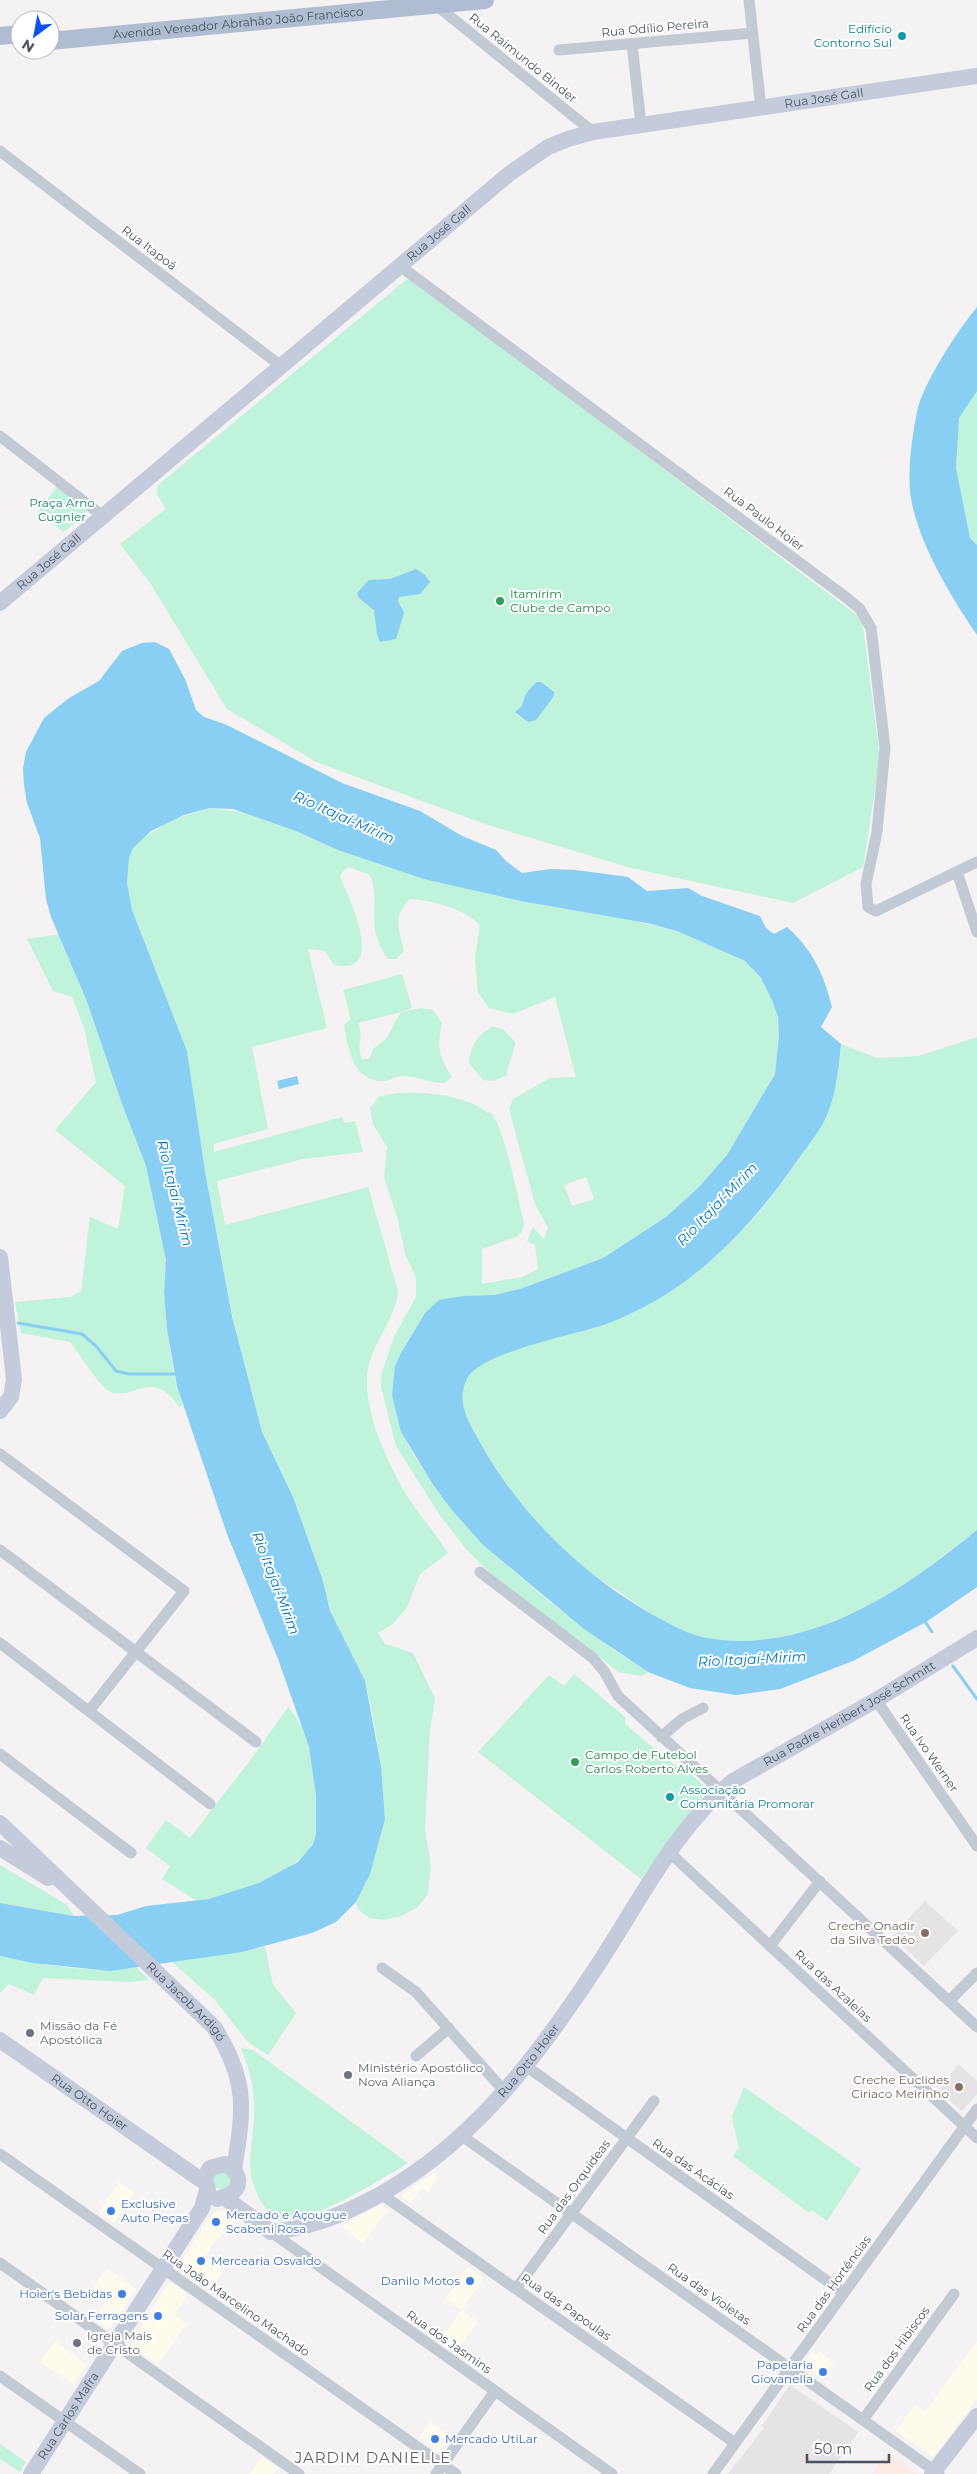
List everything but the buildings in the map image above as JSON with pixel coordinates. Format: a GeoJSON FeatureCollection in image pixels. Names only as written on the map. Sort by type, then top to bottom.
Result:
{"type":"FeatureCollection","features":[{"type":"Feature","properties":{"kind":"main road","name":"Avenida Vereador Abrahão João Francisco"},"geometry":{"type":"LineString","coordinates":[[60,30],[363,0]]}},
{"type":"Feature","properties":{"kind":"main road","name":"Avenida Vereador Abrahão João Francisco"},"geometry":{"type":"LineString","coordinates":[[60,40],[485,0]]}},
{"type":"Feature","properties":{"kind":"main road","name":"Rua José Gall"},"geometry":{"type":"LineString","coordinates":[[0,603],[529,158],[568,138],[593,132],[977,76]]}},
{"type":"Feature","properties":{"kind":"main road"},"geometry":{"type":"LineString","coordinates":[[0,1257],[14,1379],[11,1397],[0,1411]]}},
{"type":"Feature","properties":{"kind":"main road","name":"Rua Padre Heribert José Schmitt"},"geometry":{"type":"LineString","coordinates":[[722,1790],[733,1781],[785,1750],[876,1700],[977,1638]]}},
{"type":"Feature","properties":{"kind":"main road","name":"Rua Otto Hoier"},"geometry":{"type":"LineString","coordinates":[[0,2040],[178,2163],[219,2181],[265,2227],[294,2230],[321,2223],[381,2194],[426,2165],[462,2136],[505,2092],[526,2066],[600,1962],[634,1905],[670,1853],[713,1797],[722,1790]]}},
{"type":"Feature","properties":{"kind":"main road","name":"Rua Jacob Ardigó"},"geometry":{"type":"LineString","coordinates":[[0,1823],[214,2027],[232,2058],[241,2092],[243,2114],[240,2131],[219,2181]]}},
{"type":"Feature","properties":{"kind":"main road","name":"Rua Jacob Ardigó"},"geometry":{"type":"LineString","coordinates":[[0,1848],[84,1902]]}},
{"type":"Feature","properties":{"kind":"main road","name":"Rua Carlos Mafra"},"geometry":{"type":"LineString","coordinates":[[31,2474],[219,2181]]}},
{"type":"Feature","properties":{"kind":"main road"},"geometry":{"type":"LineString","coordinates":[[935,2473],[977,2416]]}},
{"type":"Feature","properties":{"kind":"street"},"geometry":{"type":"LineString","coordinates":[[749,0],[762,108]]}},
{"type":"Feature","properties":{"kind":"street","name":"Rua Raimundo Binder"},"geometry":{"type":"LineString","coordinates":[[436,5],[593,132]]}},
{"type":"Feature","properties":{"kind":"street","name":"Rua Odílio Pereira"},"geometry":{"type":"LineString","coordinates":[[559,50],[753,33]]}},
{"type":"Feature","properties":{"kind":"street"},"geometry":{"type":"LineString","coordinates":[[632,44],[641,124]]}},
{"type":"Feature","properties":{"kind":"street","name":"Rua Itapoá"},"geometry":{"type":"LineString","coordinates":[[0,151],[281,366]]}},
{"type":"Feature","properties":{"kind":"street","name":"Rua Paulo Hoier"},"geometry":{"type":"LineString","coordinates":[[400,266],[848,598],[864,613],[871,628],[885,748],[877,832],[866,884],[868,907],[876,911],[957,872]]}},
{"type":"Feature","properties":{"kind":"street"},"geometry":{"type":"LineString","coordinates":[[0,436],[104,517]]}},
{"type":"Feature","properties":{"kind":"street"},"geometry":{"type":"LineString","coordinates":[[977,862],[957,872],[977,932]]}},
{"type":"Feature","properties":{"kind":"street"},"geometry":{"type":"LineString","coordinates":[[0,1454],[184,1591],[89,1712]]}},
{"type":"Feature","properties":{"kind":"street"},"geometry":{"type":"LineString","coordinates":[[0,1550],[256,1742]]}},
{"type":"Feature","properties":{"kind":"street"},"geometry":{"type":"LineString","coordinates":[[480,1572],[593,1658],[604,1671],[618,1696],[977,2027]]}},
{"type":"Feature","properties":{"kind":"street"},"geometry":{"type":"LineString","coordinates":[[0,1643],[210,1804]]}},
{"type":"Feature","properties":{"kind":"street","name":"Rua Ivo Werner"},"geometry":{"type":"LineString","coordinates":[[876,1700],[977,1846]]}},
{"type":"Feature","properties":{"kind":"street"},"geometry":{"type":"LineString","coordinates":[[661,1736],[682,1718],[703,1708]]}},
{"type":"Feature","properties":{"kind":"street"},"geometry":{"type":"LineString","coordinates":[[0,1754],[130,1853]]}},
{"type":"Feature","properties":{"kind":"street","name":"Rua das Azaleias"},"geometry":{"type":"LineString","coordinates":[[670,1853],[977,2138]]}},
{"type":"Feature","properties":{"kind":"street"},"geometry":{"type":"LineString","coordinates":[[770,1946],[820,1881]]}},
{"type":"Feature","properties":{"kind":"street"},"geometry":{"type":"LineString","coordinates":[[382,1968],[416,1992],[505,2092]]}},
{"type":"Feature","properties":{"kind":"street"},"geometry":{"type":"LineString","coordinates":[[949,2001],[977,1973]]}},
{"type":"Feature","properties":{"kind":"street"},"geometry":{"type":"LineString","coordinates":[[416,2056],[449,2028]]}},
{"type":"Feature","properties":{"kind":"street","name":"Rua das Acácias"},"geometry":{"type":"LineString","coordinates":[[526,2066],[844,2293]]}},
{"type":"Feature","properties":{"kind":"street","name":"Rua das Orquídeas"},"geometry":{"type":"LineString","coordinates":[[516,2289],[654,2101]]}},
{"type":"Feature","properties":{"kind":"street","name":"Rua das Hortências"},"geometry":{"type":"LineString","coordinates":[[713,2474],[977,2109]]}},
{"type":"Feature","properties":{"kind":"street","name":"Rua das Violetas"},"geometry":{"type":"LineString","coordinates":[[462,2136],[935,2473]]}},
{"type":"Feature","properties":{"kind":"street","name":"Rua João Marcelino Machado"},"geometry":{"type":"LineString","coordinates":[[0,2154],[163,2268],[440,2469],[456,2474]]}},
{"type":"Feature","properties":{"kind":"street","name":"Rua das Papoulas"},"geometry":{"type":"LineString","coordinates":[[381,2194],[735,2443]]}},
{"type":"Feature","properties":{"kind":"street","name":"Rua dos Jasmins"},"geometry":{"type":"LineString","coordinates":[[265,2227],[612,2474]]}},
{"type":"Feature","properties":{"kind":"street"},"geometry":{"type":"LineString","coordinates":[[0,2263],[300,2474]]}},
{"type":"Feature","properties":{"kind":"street","name":"Rua dos Hibiscos"},"geometry":{"type":"LineString","coordinates":[[863,2420],[954,2294]]}},
{"type":"Feature","properties":{"kind":"street"},"geometry":{"type":"LineString","coordinates":[[0,2376],[140,2474]]}},
{"type":"Feature","properties":{"kind":"street"},"geometry":{"type":"LineString","coordinates":[[440,2469],[495,2391]]}},
{"type":"Feature","properties":{"kind":"shaded area","name":"Creche Onadir da Silva Tedéo"},"geometry":{"type":"Polygon","coordinates":[[[925,1901],[958,1931],[924,1966],[892,1936],[925,1901]]]}},
{"type":"Feature","properties":{"kind":"shaded area","name":"Creche Euclides Ciriaco Meirinho"},"geometry":{"type":"Polygon","coordinates":[[[958,2064],[977,2081],[977,2094],[962,2111],[939,2091],[958,2064]]]}},
{"type":"Feature","properties":{"kind":"shaded area"},"geometry":{"type":"Polygon","coordinates":[[[434,2173],[439,2177],[428,2192],[422,2188],[411,2203],[400,2196],[434,2173]]]}},
{"type":"Feature","properties":{"kind":"shaded area"},"geometry":{"type":"Polygon","coordinates":[[[119,2182],[135,2193],[114,2223],[98,2212],[119,2182]]]}},
{"type":"Feature","properties":{"kind":"shaded area"},"geometry":{"type":"Polygon","coordinates":[[[379,2206],[383,2206],[388,2210],[363,2243],[341,2226],[379,2206]]]}},
{"type":"Feature","properties":{"kind":"shaded area"},"geometry":{"type":"Polygon","coordinates":[[[220,2210],[239,2220],[233,2228],[216,2240],[205,2257],[224,2270],[210,2291],[182,2272],[179,2265],[212,2214],[220,2210]]]}},
{"type":"Feature","properties":{"kind":"shaded area"},"geometry":{"type":"Polygon","coordinates":[[[468,2267],[484,2278],[462,2310],[478,2322],[455,2353],[439,2342],[461,2310],[445,2299],[468,2267]]]}},
{"type":"Feature","properties":{"kind":"shaded area"},"geometry":{"type":"Polygon","coordinates":[[[107,2268],[136,2289],[109,2330],[94,2319],[108,2299],[93,2288],[107,2268]]]}},
{"type":"Feature","properties":{"kind":"shaded area"},"geometry":{"type":"Polygon","coordinates":[[[171,2283],[188,2295],[174,2315],[187,2324],[158,2364],[133,2348],[131,2343],[167,2284],[171,2283]]]}},
{"type":"Feature","properties":{"kind":"shaded area"},"geometry":{"type":"Polygon","coordinates":[[[55,2341],[87,2365],[74,2385],[40,2362],[55,2341]]]}},
{"type":"Feature","properties":{"kind":"shaded area"},"geometry":{"type":"Polygon","coordinates":[[[977,2341],[977,2399],[933,2457],[896,2431],[915,2405],[925,2412],[977,2341]]]}},
{"type":"Feature","properties":{"kind":"shaded area"},"geometry":{"type":"Polygon","coordinates":[[[819,2351],[834,2362],[822,2379],[804,2364],[812,2352],[816,2355],[819,2351]]]}},
{"type":"Feature","properties":{"kind":"shaded area"},"geometry":{"type":"Polygon","coordinates":[[[790,2385],[858,2432],[829,2474],[728,2474],[764,2428],[762,2426],[790,2385]]]}},
{"type":"Feature","properties":{"kind":"shaded area"},"geometry":{"type":"Polygon","coordinates":[[[430,2422],[450,2436],[439,2451],[419,2438],[430,2422]]]}},
{"type":"Feature","properties":{"kind":"shaded area"},"geometry":{"type":"Polygon","coordinates":[[[887,2453],[917,2474],[872,2474],[887,2453]]]}},
{"type":"Feature","properties":{"kind":"shaded area"},"geometry":{"type":"Polygon","coordinates":[[[262,2457],[277,2468],[274,2474],[250,2474],[262,2457]]]}},
{"type":"Feature","properties":{"kind":"green space","name":"Itamirim Clube de Campo"},"geometry":{"type":"Polygon","coordinates":[[[407,279],[413,280],[862,619],[880,758],[863,867],[793,903],[631,868],[485,824],[316,762],[227,709],[150,583],[120,544],[166,509],[157,494],[158,485],[407,279]]]}},
{"type":"Feature","properties":{"kind":"green space"},"geometry":{"type":"Polygon","coordinates":[[[977,391],[977,545],[970,538],[956,468],[959,417],[977,391]]]}},
{"type":"Feature","properties":{"kind":"green space","name":"Praça Arno Cugnier"},"geometry":{"type":"Polygon","coordinates":[[[58,485],[90,509],[64,532],[38,513],[58,485]]]}},
{"type":"Feature","properties":{"kind":"green space"},"geometry":{"type":"Polygon","coordinates":[[[210,808],[243,813],[292,829],[338,850],[677,931],[745,961],[763,981],[778,1017],[779,1036],[775,1074],[727,1155],[699,1187],[666,1217],[603,1258],[520,1289],[494,1295],[463,1296],[425,1313],[401,1353],[401,1432],[415,1457],[451,1509],[483,1545],[550,1602],[617,1652],[648,1672],[642,1676],[618,1672],[582,1642],[526,1602],[466,1549],[439,1514],[396,1446],[381,1386],[381,1375],[394,1337],[416,1297],[416,1278],[405,1254],[398,1220],[384,1178],[387,1147],[373,1124],[370,1108],[378,1097],[389,1094],[419,1093],[435,1094],[466,1101],[478,1106],[487,1113],[490,1112],[500,1130],[505,1146],[524,1223],[521,1233],[516,1237],[482,1249],[482,1284],[522,1277],[538,1269],[535,1245],[527,1241],[533,1227],[544,1239],[548,1228],[535,1204],[509,1109],[513,1099],[550,1078],[576,1077],[555,997],[513,1014],[489,1008],[478,992],[475,957],[480,925],[457,910],[428,901],[410,899],[404,906],[398,924],[404,951],[396,959],[388,959],[376,935],[373,886],[370,875],[349,867],[343,871],[340,877],[351,902],[361,934],[362,948],[359,959],[350,965],[334,965],[325,951],[308,949],[327,1028],[252,1047],[268,1129],[214,1144],[214,1152],[342,1117],[344,1123],[355,1121],[363,1152],[303,1159],[217,1181],[225,1225],[368,1187],[398,1291],[393,1311],[368,1369],[368,1399],[383,1448],[404,1491],[448,1553],[420,1574],[407,1607],[393,1624],[378,1633],[385,1644],[413,1653],[435,1698],[430,1731],[425,1829],[431,1865],[428,1894],[418,1907],[401,1916],[384,1920],[369,1918],[358,1909],[356,1902],[370,1873],[385,1819],[381,1766],[365,1681],[330,1611],[323,1581],[293,1497],[262,1432],[233,1319],[206,1177],[187,1051],[132,910],[127,883],[129,858],[133,848],[141,839],[172,820],[210,808]],[[586,1177],[564,1185],[572,1206],[594,1199],[586,1177]]]}},
{"type":"Feature","properties":{"kind":"green space"},"geometry":{"type":"Polygon","coordinates":[[[60,934],[86,999],[122,1104],[146,1166],[166,1260],[164,1293],[167,1329],[174,1374],[183,1405],[179,1407],[169,1395],[160,1389],[142,1388],[126,1393],[109,1391],[95,1376],[70,1342],[21,1333],[15,1302],[70,1297],[81,1291],[90,1217],[118,1229],[125,1186],[55,1130],[96,1082],[84,1028],[72,997],[53,991],[27,939],[60,934]]]}},
{"type":"Feature","properties":{"kind":"green space"},"geometry":{"type":"Polygon","coordinates":[[[402,974],[412,1008],[401,1012],[421,1008],[433,1010],[442,1023],[439,1039],[441,1057],[452,1077],[444,1083],[402,1076],[380,1081],[371,1079],[363,1074],[357,1068],[347,1043],[344,1025],[351,1019],[343,990],[402,974]],[[401,1012],[358,1023],[361,1033],[359,1049],[362,1059],[369,1059],[373,1049],[386,1039],[401,1012]]]}},
{"type":"Feature","properties":{"kind":"green space"},"geometry":{"type":"Polygon","coordinates":[[[493,1026],[504,1030],[515,1042],[507,1075],[494,1081],[483,1080],[469,1063],[471,1051],[476,1041],[493,1026]]]}},
{"type":"Feature","properties":{"kind":"green space"},"geometry":{"type":"Polygon","coordinates":[[[977,1037],[977,1530],[925,1570],[870,1605],[810,1630],[778,1638],[729,1641],[695,1636],[680,1630],[648,1612],[587,1570],[553,1542],[526,1512],[492,1463],[469,1422],[463,1406],[464,1388],[467,1379],[476,1368],[510,1351],[596,1326],[640,1308],[691,1276],[714,1257],[736,1237],[776,1191],[811,1140],[822,1121],[834,1092],[841,1044],[877,1058],[919,1056],[977,1037]]]}},
{"type":"Feature","properties":{"kind":"green space","name":"Campo de Futebol Carlos Roberto Alves"},"geometry":{"type":"Polygon","coordinates":[[[574,1674],[625,1717],[625,1724],[678,1768],[684,1768],[706,1788],[705,1793],[641,1879],[478,1752],[549,1675],[564,1686],[574,1674]]]}},
{"type":"Feature","properties":{"kind":"green space"},"geometry":{"type":"Polygon","coordinates":[[[288,1707],[300,1724],[309,1750],[317,1808],[318,1822],[316,1835],[309,1849],[283,1871],[247,1888],[197,1901],[162,1879],[170,1866],[146,1848],[166,1820],[190,1838],[255,1754],[288,1707]]]}},
{"type":"Feature","properties":{"kind":"green space"},"geometry":{"type":"Polygon","coordinates":[[[0,1865],[67,1905],[74,1916],[0,1903],[0,1865]]]}},
{"type":"Feature","properties":{"kind":"green space"},"geometry":{"type":"Polygon","coordinates":[[[265,1947],[273,1985],[296,2013],[268,2055],[248,2042],[214,1999],[172,1962],[265,1947]]]}},
{"type":"Feature","properties":{"kind":"green space"},"geometry":{"type":"Polygon","coordinates":[[[0,1956],[68,1968],[102,1970],[136,1967],[149,1980],[130,1982],[43,1978],[34,1995],[9,1984],[0,1993],[0,1956]]]}},
{"type":"Feature","properties":{"kind":"green space"},"geometry":{"type":"Polygon","coordinates":[[[241,2048],[253,2050],[408,2163],[349,2197],[315,2213],[288,2220],[272,2214],[260,2199],[252,2181],[250,2155],[254,2098],[251,2078],[241,2048]]]}},
{"type":"Feature","properties":{"kind":"green space"},"geometry":{"type":"Polygon","coordinates":[[[744,2087],[861,2169],[827,2221],[812,2210],[809,2213],[733,2156],[739,2148],[732,2117],[744,2087]]]}},
{"type":"Feature","properties":{"kind":"green space"},"geometry":{"type":"Polygon","coordinates":[[[217,2171],[225,2171],[230,2176],[228,2187],[217,2189],[212,2184],[212,2176],[217,2171]]]}},
{"type":"Feature","properties":{"kind":"green space"},"geometry":{"type":"Polygon","coordinates":[[[0,2444],[26,2462],[20,2472],[0,2459],[0,2444]]]}},
{"type":"Feature","properties":{"kind":"water"},"geometry":{"type":"Polygon","coordinates":[[[977,307],[977,391],[959,418],[956,468],[970,538],[977,545],[977,635],[946,585],[919,528],[910,491],[910,462],[917,412],[926,387],[942,357],[977,307]]]}},
{"type":"Feature","properties":{"kind":"water"},"geometry":{"type":"Polygon","coordinates":[[[416,569],[425,575],[430,582],[420,594],[399,597],[398,601],[404,613],[396,639],[380,642],[374,610],[359,598],[357,593],[369,580],[390,579],[416,569]]]}},
{"type":"Feature","properties":{"kind":"water","name":"Rio Itajaí-Mirim"},"geometry":{"type":"Polygon","coordinates":[[[155,642],[169,649],[185,679],[196,710],[204,717],[227,725],[342,783],[420,811],[462,836],[496,850],[506,861],[522,873],[550,869],[576,870],[628,877],[647,891],[688,888],[702,896],[760,916],[766,928],[774,934],[787,927],[796,935],[810,953],[821,973],[832,1007],[821,1027],[841,1044],[833,1098],[824,1121],[813,1139],[758,1212],[714,1258],[690,1278],[664,1296],[606,1324],[509,1353],[475,1369],[467,1379],[464,1388],[463,1405],[473,1430],[500,1475],[520,1502],[567,1552],[593,1575],[621,1595],[650,1613],[695,1635],[712,1639],[737,1641],[778,1638],[810,1630],[840,1619],[870,1605],[898,1588],[977,1530],[977,1587],[926,1622],[853,1661],[780,1689],[736,1695],[690,1688],[648,1672],[584,1629],[483,1545],[451,1509],[432,1483],[401,1432],[392,1395],[395,1366],[401,1353],[425,1313],[439,1300],[463,1296],[494,1295],[520,1289],[603,1258],[666,1217],[699,1187],[727,1155],[775,1074],[779,1036],[778,1017],[772,1000],[761,978],[745,961],[677,931],[647,923],[521,901],[424,879],[338,850],[296,831],[233,809],[210,808],[184,815],[151,831],[133,848],[129,858],[127,883],[132,910],[187,1051],[206,1177],[232,1316],[262,1432],[293,1497],[323,1581],[330,1611],[365,1681],[381,1766],[385,1819],[370,1874],[356,1902],[336,1922],[312,1933],[242,1952],[110,1971],[33,1963],[0,1956],[0,1903],[74,1916],[117,1915],[146,1906],[209,1899],[259,1883],[298,1862],[313,1844],[316,1834],[316,1796],[309,1747],[278,1659],[227,1534],[177,1386],[167,1329],[164,1293],[166,1260],[146,1166],[122,1104],[86,999],[51,917],[46,899],[40,838],[27,803],[24,785],[23,768],[26,752],[44,718],[69,698],[99,681],[122,651],[142,643],[155,642]]]}},
{"type":"Feature","properties":{"kind":"water"},"geometry":{"type":"Polygon","coordinates":[[[537,682],[541,682],[554,692],[554,696],[536,720],[528,722],[515,712],[522,706],[527,693],[537,682]]]}},
{"type":"Feature","properties":{"kind":"water"},"geometry":{"type":"Polygon","coordinates":[[[297,1076],[299,1084],[279,1089],[277,1081],[297,1076]]]}},
{"type":"Feature","properties":{"kind":"waterway"},"geometry":{"type":"LineString","coordinates":[[18,1323],[82,1334],[96,1346],[116,1371],[129,1374],[177,1374]]}},
{"type":"Feature","properties":{"kind":"waterway"},"geometry":{"type":"LineString","coordinates":[[924,1620],[932,1632]]}},
{"type":"Feature","properties":{"kind":"waterway"},"geometry":{"type":"LineString","coordinates":[[953,1666],[977,1699]]}},
{"type":"Feature","properties":{"kind":"place","name":"Edifício Contorno Sul"},"geometry":{"type":"Point","coordinates":[902,36]}},
{"type":"Feature","properties":{"kind":"place","name":"Itamirim Clube de Campo"},"geometry":{"type":"Point","coordinates":[500,601]}},
{"type":"Feature","properties":{"kind":"place","name":"Campo de Futebol Carlos Roberto Alves"},"geometry":{"type":"Point","coordinates":[575,1762]}},
{"type":"Feature","properties":{"kind":"place","name":"Associação Comunitária Promorar"},"geometry":{"type":"Point","coordinates":[670,1797]}},
{"type":"Feature","properties":{"kind":"place","name":"Creche Onadir da Silva Tedéo"},"geometry":{"type":"Point","coordinates":[925,1933]}},
{"type":"Feature","properties":{"kind":"place","name":"Missão da Fé Apostólica"},"geometry":{"type":"Point","coordinates":[30,2033]}},
{"type":"Feature","properties":{"kind":"place","name":"Ministério Apostólico Nova Aliança"},"geometry":{"type":"Point","coordinates":[348,2075]}},
{"type":"Feature","properties":{"kind":"place","name":"Creche Euclides Ciriaco Meirinho"},"geometry":{"type":"Point","coordinates":[959,2087]}},
{"type":"Feature","properties":{"kind":"place","name":"Exclusive Auto Peças"},"geometry":{"type":"Point","coordinates":[111,2211]}},
{"type":"Feature","properties":{"kind":"place","name":"Mercado e Açougue Scabeni Rosa"},"geometry":{"type":"Point","coordinates":[216,2222]}},
{"type":"Feature","properties":{"kind":"place","name":"Mercearia Osvaldo"},"geometry":{"type":"Point","coordinates":[201,2261]}},
{"type":"Feature","properties":{"kind":"place","name":"Danilo Motos"},"geometry":{"type":"Point","coordinates":[470,2281]}},
{"type":"Feature","properties":{"kind":"place","name":"Hoier's Bebidas"},"geometry":{"type":"Point","coordinates":[122,2294]}},
{"type":"Feature","properties":{"kind":"place","name":"Solar Ferragens"},"geometry":{"type":"Point","coordinates":[158,2316]}},
{"type":"Feature","properties":{"kind":"place","name":"Igreja Mais de Cristo"},"geometry":{"type":"Point","coordinates":[77,2343]}},
{"type":"Feature","properties":{"kind":"place","name":"Papelaria Giovanella"},"geometry":{"type":"Point","coordinates":[823,2372]}},
{"type":"Feature","properties":{"kind":"place","name":"Mercado UtiLar"},"geometry":{"type":"Point","coordinates":[435,2439]}},
{"type":"Feature","properties":{"kind":"district","name":"JARDIM DANIELLE"},"geometry":{"type":"Point","coordinates":[373,2458]}}]}
